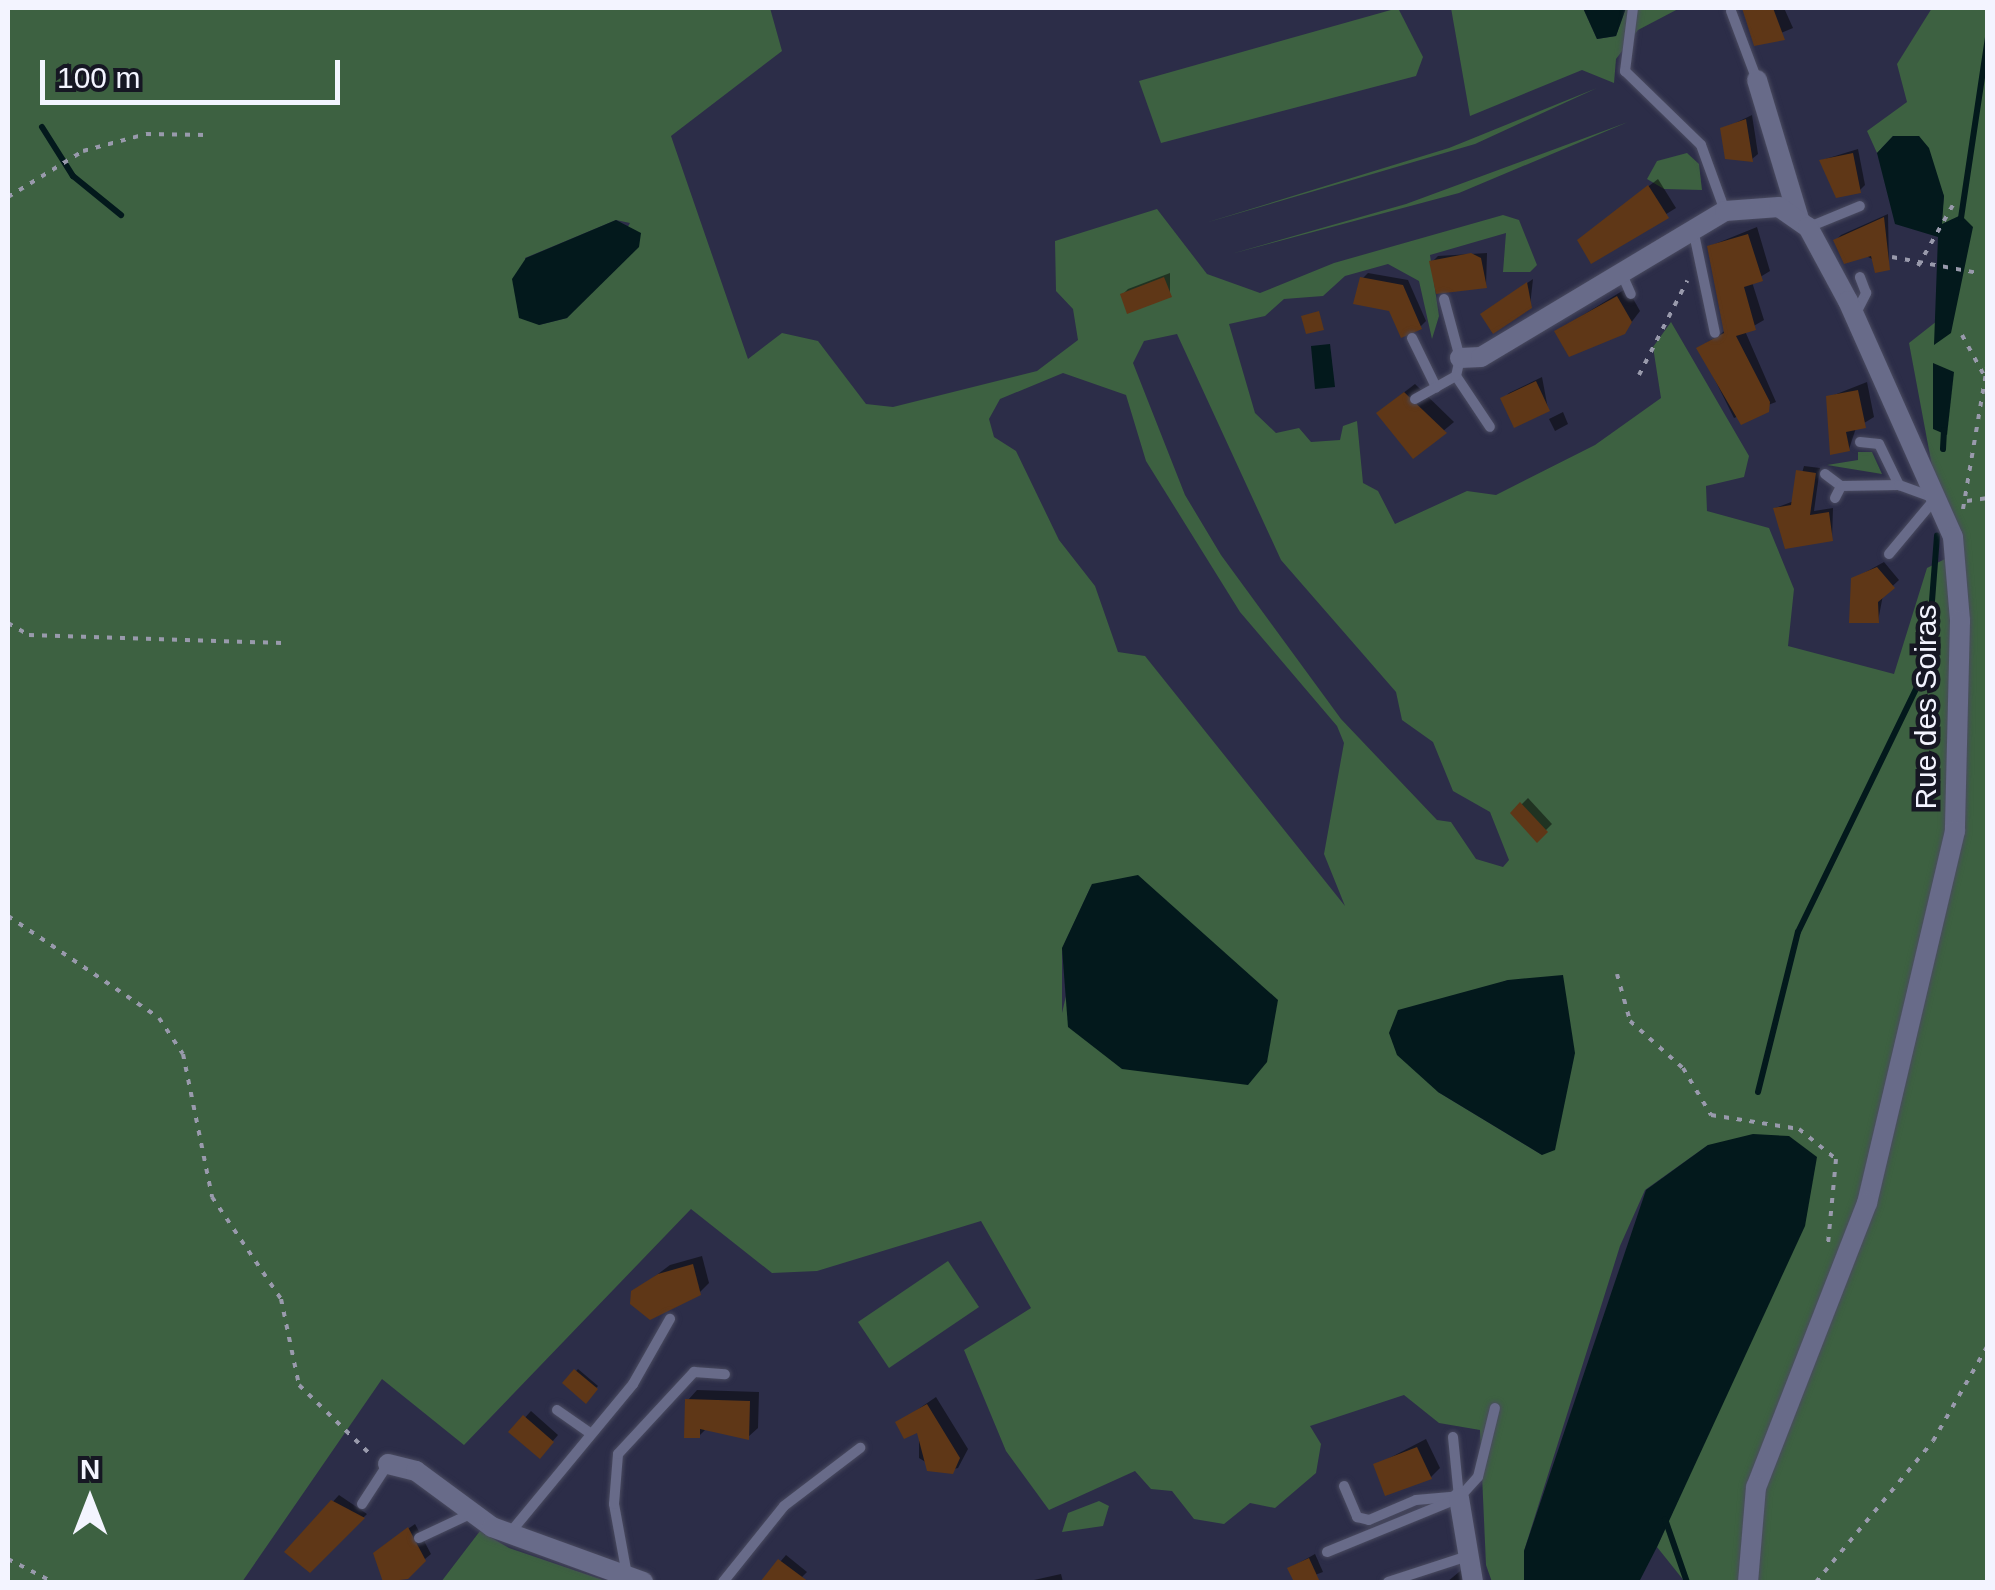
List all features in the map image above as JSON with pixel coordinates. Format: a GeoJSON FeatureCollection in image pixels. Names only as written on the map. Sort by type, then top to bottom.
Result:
{"type":"FeatureCollection","features":[{"type":"Feature","properties":{"kind":"street","name":"Rue des Soiras"},"geometry":{"type":"LineString","coordinates":[[1748,1582],[1756,1486],[1868,1203],[1954,830],[1961,680],[1952,537],[1855,316],[1803,223],[1766,123],[1757,80]]}},
{"type":"Feature","properties":{"kind":"street"},"geometry":{"type":"LineString","coordinates":[[1458,367],[1481,357],[1725,210],[1764,206],[1803,223]]}},
{"type":"Feature","properties":{"kind":"street"},"geometry":{"type":"LineString","coordinates":[[388,1464],[416,1470],[470,1514],[509,1535],[635,1579]]}},
{"type":"Feature","properties":{"kind":"street"},"geometry":{"type":"LineString","coordinates":[[1459,1498],[1473,1582]]}},
{"type":"Feature","properties":{"kind":"lane"},"geometry":{"type":"LineString","coordinates":[[1633,8],[1625,71],[1700,145],[1725,210]]}},
{"type":"Feature","properties":{"kind":"lane"},"geometry":{"type":"LineString","coordinates":[[1731,11],[1757,80]]}},
{"type":"Feature","properties":{"kind":"lane"},"geometry":{"type":"LineString","coordinates":[[1803,223],[1860,206]]}},
{"type":"Feature","properties":{"kind":"lane"},"geometry":{"type":"LineString","coordinates":[[1693,228],[1715,332]]}},
{"type":"Feature","properties":{"kind":"lane"},"geometry":{"type":"LineString","coordinates":[[1620,271],[1631,294]]}},
{"type":"Feature","properties":{"kind":"lane"},"geometry":{"type":"LineString","coordinates":[[1855,316],[1866,294],[1860,277]]}},
{"type":"Feature","properties":{"kind":"lane"},"geometry":{"type":"LineString","coordinates":[[1444,299],[1458,367],[1490,427]]}},
{"type":"Feature","properties":{"kind":"lane"},"geometry":{"type":"LineString","coordinates":[[1412,338],[1436,387]]}},
{"type":"Feature","properties":{"kind":"lane"},"geometry":{"type":"LineString","coordinates":[[1415,399],[1458,367]]}},
{"type":"Feature","properties":{"kind":"lane"},"geometry":{"type":"LineString","coordinates":[[1860,442],[1879,444],[1899,484]]}},
{"type":"Feature","properties":{"kind":"lane"},"geometry":{"type":"LineString","coordinates":[[1826,474],[1841,486],[1899,484],[1936,498],[1889,554]]}},
{"type":"Feature","properties":{"kind":"lane"},"geometry":{"type":"LineString","coordinates":[[1835,498],[1841,486]]}},
{"type":"Feature","properties":{"kind":"lane"},"geometry":{"type":"LineString","coordinates":[[509,1535],[652,1357],[670,1320]]}},
{"type":"Feature","properties":{"kind":"lane"},"geometry":{"type":"LineString","coordinates":[[635,1579],[614,1504],[618,1454],[694,1372],[725,1374]]}},
{"type":"Feature","properties":{"kind":"lane"},"geometry":{"type":"LineString","coordinates":[[1326,1552],[1459,1498],[1478,1476],[1495,1408]]}},
{"type":"Feature","properties":{"kind":"lane"},"geometry":{"type":"LineString","coordinates":[[557,1410],[590,1433]]}},
{"type":"Feature","properties":{"kind":"lane"},"geometry":{"type":"LineString","coordinates":[[1453,1437],[1459,1498]]}},
{"type":"Feature","properties":{"kind":"lane"},"geometry":{"type":"LineString","coordinates":[[723,1582],[784,1506],[860,1448]]}},
{"type":"Feature","properties":{"kind":"lane"},"geometry":{"type":"LineString","coordinates":[[362,1504],[388,1464]]}},
{"type":"Feature","properties":{"kind":"lane"},"geometry":{"type":"LineString","coordinates":[[1344,1486],[1357,1517],[1370,1520],[1416,1500],[1459,1498]]}},
{"type":"Feature","properties":{"kind":"lane"},"geometry":{"type":"LineString","coordinates":[[419,1538],[470,1514]]}},
{"type":"Feature","properties":{"kind":"lane"},"geometry":{"type":"LineString","coordinates":[[1388,1582],[1468,1556]]}},
{"type":"Feature","properties":{"kind":"path"},"geometry":{"type":"LineString","coordinates":[[8,196],[83,151],[146,134],[207,135]]}},
{"type":"Feature","properties":{"kind":"path"},"geometry":{"type":"LineString","coordinates":[[1918,266],[1952,205]]}},
{"type":"Feature","properties":{"kind":"path"},"geometry":{"type":"LineString","coordinates":[[1892,257],[1927,269],[1978,273]]}},
{"type":"Feature","properties":{"kind":"path"},"geometry":{"type":"LineString","coordinates":[[1639,375],[1702,261]]}},
{"type":"Feature","properties":{"kind":"path"},"geometry":{"type":"LineString","coordinates":[[1962,335],[1984,377]]}},
{"type":"Feature","properties":{"kind":"path"},"geometry":{"type":"LineString","coordinates":[[1952,537],[1966,501],[1988,361]]}},
{"type":"Feature","properties":{"kind":"path"},"geometry":{"type":"LineString","coordinates":[[1966,501],[1988,498]]}},
{"type":"Feature","properties":{"kind":"path"},"geometry":{"type":"LineString","coordinates":[[8,622],[29,635],[282,643]]}},
{"type":"Feature","properties":{"kind":"path"},"geometry":{"type":"LineString","coordinates":[[8,916],[141,1001],[183,1054],[212,1197],[282,1299],[299,1385],[388,1464]]}},
{"type":"Feature","properties":{"kind":"path"},"geometry":{"type":"LineString","coordinates":[[1617,974],[1630,1021],[1683,1068],[1711,1115],[1799,1129],[1836,1159],[1825,1262]]}},
{"type":"Feature","properties":{"kind":"path"},"geometry":{"type":"LineString","coordinates":[[1816,1582],[1914,1468],[1988,1344]]}},
{"type":"Feature","properties":{"kind":"path"},"geometry":{"type":"LineString","coordinates":[[8,1559],[54,1582]]}},
{"type":"Feature","properties":{"kind":"green space"},"geometry":{"type":"Polygon","coordinates":[[[8,8],[770,8],[782,51],[671,136],[748,359],[782,333],[818,341],[866,404],[893,407],[1037,371],[1078,340],[1073,309],[1056,291],[1055,241],[1157,209],[1207,274],[1260,293],[1334,263],[1503,215],[1519,220],[1537,265],[1530,272],[1503,272],[1506,233],[1430,255],[1439,316],[1432,339],[1419,281],[1388,264],[1345,276],[1323,296],[1284,299],[1265,316],[1229,324],[1255,413],[1276,433],[1299,428],[1311,442],[1340,440],[1343,426],[1357,421],[1363,483],[1378,491],[1395,524],[1467,491],[1496,495],[1595,445],[1661,398],[1653,347],[1671,322],[1749,456],[1744,477],[1706,486],[1707,511],[1769,528],[1794,589],[1788,646],[1894,674],[1927,568],[1949,557],[1909,343],[1937,321],[1953,219],[1941,225],[1944,196],[1919,136],[1893,136],[1877,153],[1867,131],[1907,102],[1897,64],[1932,8],[1987,8],[1987,1582],[1685,1582],[1657,1547],[1718,1411],[1708,1145],[1645,1190],[1620,1246],[1524,1551],[1524,1582],[1492,1582],[1486,1565],[1480,1430],[1439,1423],[1404,1395],[1310,1426],[1321,1444],[1316,1473],[1275,1508],[1250,1503],[1224,1524],[1194,1519],[1172,1491],[1151,1489],[1135,1471],[1049,1510],[1006,1451],[964,1350],[1031,1308],[981,1221],[817,1271],[772,1273],[691,1209],[464,1445],[382,1379],[242,1582],[8,1582],[8,8]],[[616,220],[525,258],[539,325],[567,318],[594,287],[630,223],[616,220]],[[1177,334],[1144,341],[1133,363],[1185,495],[1221,555],[1341,719],[1437,820],[1451,822],[1476,859],[1503,867],[1509,860],[1490,812],[1453,791],[1433,742],[1402,720],[1396,692],[1281,560],[1177,334]],[[1063,373],[1000,399],[989,419],[994,437],[1016,451],[1059,540],[1095,586],[1118,652],[1145,656],[1345,906],[1324,854],[1344,743],[1337,726],[1240,612],[1146,461],[1126,395],[1063,373]],[[1092,884],[1062,949],[1062,1013],[1092,884]],[[1508,980],[1435,1007],[1438,1092],[1542,1155],[1508,980]]]}},
{"type":"Feature","properties":{"kind":"green space"},"geometry":{"type":"Polygon","coordinates":[[[1398,8],[1423,57],[1416,76],[1161,143],[1139,81],[1398,8]]]}},
{"type":"Feature","properties":{"kind":"green space"},"geometry":{"type":"Polygon","coordinates":[[[1451,8],[1583,8],[1597,39],[1616,36],[1626,8],[1680,8],[1638,30],[1616,59],[1614,83],[1582,70],[1470,116],[1451,8]]]}},
{"type":"Feature","properties":{"kind":"green space"},"geometry":{"type":"Polygon","coordinates":[[[1597,88],[1475,144],[1205,223],[1449,148],[1597,88]]]}},
{"type":"Feature","properties":{"kind":"green space"},"geometry":{"type":"Polygon","coordinates":[[[1628,122],[1459,193],[1231,254],[1406,204],[1628,122]]]}},
{"type":"Feature","properties":{"kind":"green space"},"geometry":{"type":"Polygon","coordinates":[[[1687,153],[1699,164],[1702,190],[1664,189],[1647,179],[1657,161],[1687,153]]]}},
{"type":"Feature","properties":{"kind":"green space"},"geometry":{"type":"Polygon","coordinates":[[[1858,452],[1872,452],[1882,474],[1827,465],[1858,460],[1858,452]]]}},
{"type":"Feature","properties":{"kind":"green space"},"geometry":{"type":"Polygon","coordinates":[[[948,1261],[979,1307],[889,1368],[858,1322],[948,1261]]]}},
{"type":"Feature","properties":{"kind":"green space"},"geometry":{"type":"Polygon","coordinates":[[[1099,1501],[1109,1506],[1103,1526],[1062,1532],[1068,1513],[1099,1501]]]}},
{"type":"Feature","properties":{"kind":"green space"},"geometry":{"type":"Polygon","coordinates":[[[480,1531],[509,1548],[609,1582],[441,1582],[480,1531]]]}},
{"type":"Feature","properties":{"kind":"shaded area"},"geometry":{"type":"Polygon","coordinates":[[[1583,8],[1626,8],[1616,36],[1597,39],[1583,8]]]}},
{"type":"Feature","properties":{"kind":"shaded area"},"geometry":{"type":"Polygon","coordinates":[[[1893,136],[1919,136],[1929,148],[1944,196],[1942,224],[1961,215],[1973,227],[1951,333],[1934,345],[1938,237],[1895,224],[1877,153],[1893,136]]]}},
{"type":"Feature","properties":{"kind":"shaded area"},"geometry":{"type":"Polygon","coordinates":[[[616,220],[641,233],[639,247],[567,318],[539,325],[519,318],[512,279],[526,258],[616,220]]]}},
{"type":"Feature","properties":{"kind":"shaded area"},"geometry":{"type":"Polygon","coordinates":[[[1330,344],[1335,387],[1315,389],[1311,346],[1330,344]]]}},
{"type":"Feature","properties":{"kind":"shaded area"},"geometry":{"type":"Polygon","coordinates":[[[1933,363],[1954,372],[1947,435],[1933,429],[1933,363]]]}},
{"type":"Feature","properties":{"kind":"shaded area"},"geometry":{"type":"Polygon","coordinates":[[[1138,875],[1278,1000],[1267,1062],[1248,1085],[1122,1069],[1068,1027],[1062,948],[1092,884],[1138,875]]]}},
{"type":"Feature","properties":{"kind":"shaded area"},"geometry":{"type":"Polygon","coordinates":[[[1563,975],[1575,1053],[1555,1150],[1542,1155],[1438,1092],[1397,1055],[1389,1033],[1398,1010],[1508,980],[1563,975]]]}},
{"type":"Feature","properties":{"kind":"shaded area"},"geometry":{"type":"Polygon","coordinates":[[[1753,1134],[1789,1136],[1817,1157],[1805,1226],[1657,1547],[1639,1582],[1524,1582],[1524,1551],[1646,1190],[1708,1145],[1753,1134]]]}},
{"type":"Feature","properties":{"kind":"building"},"geometry":{"type":"Polygon","coordinates":[[[1742,8],[1773,8],[1785,40],[1754,46],[1742,8]]]}},
{"type":"Feature","properties":{"kind":"building"},"geometry":{"type":"Polygon","coordinates":[[[1746,119],[1753,162],[1725,159],[1720,128],[1746,119]]]}},
{"type":"Feature","properties":{"kind":"building"},"geometry":{"type":"Polygon","coordinates":[[[1853,153],[1861,193],[1836,198],[1819,160],[1853,153]]]}},
{"type":"Feature","properties":{"kind":"building"},"geometry":{"type":"Polygon","coordinates":[[[1648,185],[1669,218],[1591,264],[1577,240],[1648,185]]]}},
{"type":"Feature","properties":{"kind":"building"},"geometry":{"type":"Polygon","coordinates":[[[1884,217],[1890,270],[1875,273],[1871,256],[1844,264],[1833,240],[1884,217]]]}},
{"type":"Feature","properties":{"kind":"building"},"geometry":{"type":"Polygon","coordinates":[[[1748,234],[1763,281],[1744,287],[1756,330],[1736,336],[1770,402],[1769,412],[1741,425],[1696,348],[1724,333],[1707,246],[1748,234]]]}},
{"type":"Feature","properties":{"kind":"building"},"geometry":{"type":"Polygon","coordinates":[[[1471,253],[1481,258],[1487,288],[1436,294],[1429,261],[1471,253]]]}},
{"type":"Feature","properties":{"kind":"building"},"geometry":{"type":"Polygon","coordinates":[[[1164,277],[1172,297],[1127,314],[1120,294],[1164,277]]]}},
{"type":"Feature","properties":{"kind":"building"},"geometry":{"type":"Polygon","coordinates":[[[1360,277],[1403,285],[1422,329],[1401,338],[1389,311],[1353,304],[1360,277]]]}},
{"type":"Feature","properties":{"kind":"building"},"geometry":{"type":"Polygon","coordinates":[[[1527,282],[1532,308],[1493,334],[1480,314],[1527,282]]]}},
{"type":"Feature","properties":{"kind":"building"},"geometry":{"type":"Polygon","coordinates":[[[1617,296],[1632,322],[1625,334],[1569,357],[1554,331],[1617,296]]]}},
{"type":"Feature","properties":{"kind":"building"},"geometry":{"type":"Polygon","coordinates":[[[1319,311],[1324,330],[1306,334],[1301,316],[1319,311]]]}},
{"type":"Feature","properties":{"kind":"building"},"geometry":{"type":"Polygon","coordinates":[[[1536,381],[1550,411],[1514,428],[1500,398],[1536,381]]]}},
{"type":"Feature","properties":{"kind":"building"},"geometry":{"type":"Polygon","coordinates":[[[1858,390],[1866,428],[1846,432],[1850,451],[1830,455],[1826,396],[1858,390]]]}},
{"type":"Feature","properties":{"kind":"building"},"geometry":{"type":"Polygon","coordinates":[[[1404,392],[1447,433],[1413,459],[1376,413],[1404,392]]]}},
{"type":"Feature","properties":{"kind":"building"},"geometry":{"type":"Polygon","coordinates":[[[1796,470],[1816,473],[1810,515],[1829,512],[1833,541],[1785,549],[1773,508],[1791,505],[1796,470]]]}},
{"type":"Feature","properties":{"kind":"building"},"geometry":{"type":"Polygon","coordinates":[[[1877,567],[1895,588],[1878,602],[1879,623],[1849,623],[1851,578],[1877,567]]]}},
{"type":"Feature","properties":{"kind":"building"},"geometry":{"type":"Polygon","coordinates":[[[1520,802],[1548,832],[1537,843],[1510,813],[1520,802]]]}},
{"type":"Feature","properties":{"kind":"building"},"geometry":{"type":"Polygon","coordinates":[[[693,1264],[701,1295],[650,1320],[630,1304],[631,1291],[658,1274],[693,1264]]]}},
{"type":"Feature","properties":{"kind":"building"},"geometry":{"type":"Polygon","coordinates":[[[574,1369],[598,1389],[586,1404],[562,1383],[574,1369]]]}},
{"type":"Feature","properties":{"kind":"building"},"geometry":{"type":"Polygon","coordinates":[[[685,1399],[750,1401],[749,1440],[700,1429],[700,1438],[684,1438],[685,1399]]]}},
{"type":"Feature","properties":{"kind":"building"},"geometry":{"type":"Polygon","coordinates":[[[927,1404],[960,1458],[953,1474],[927,1471],[917,1433],[904,1439],[895,1422],[927,1404]]]}},
{"type":"Feature","properties":{"kind":"building"},"geometry":{"type":"Polygon","coordinates":[[[523,1415],[554,1442],[540,1459],[508,1432],[523,1415]]]}},
{"type":"Feature","properties":{"kind":"building"},"geometry":{"type":"Polygon","coordinates":[[[1417,1447],[1432,1479],[1385,1496],[1373,1464],[1417,1447]]]}},
{"type":"Feature","properties":{"kind":"building"},"geometry":{"type":"Polygon","coordinates":[[[331,1500],[365,1518],[310,1573],[284,1552],[331,1500]]]}},
{"type":"Feature","properties":{"kind":"building"},"geometry":{"type":"Polygon","coordinates":[[[408,1527],[426,1561],[408,1579],[383,1582],[373,1553],[408,1527]]]}},
{"type":"Feature","properties":{"kind":"building"},"geometry":{"type":"Polygon","coordinates":[[[1309,1558],[1320,1582],[1294,1582],[1287,1568],[1309,1558]]]}},
{"type":"Feature","properties":{"kind":"building"},"geometry":{"type":"Polygon","coordinates":[[[778,1559],[809,1582],[760,1582],[778,1559]]]}},
{"type":"Feature","properties":{"kind":"waterway"},"geometry":{"type":"LineString","coordinates":[[1961,218],[1988,37]]}},
{"type":"Feature","properties":{"kind":"waterway"},"geometry":{"type":"LineString","coordinates":[[42,127],[73,176],[121,215]]}},
{"type":"Feature","properties":{"kind":"waterway"},"geometry":{"type":"LineString","coordinates":[[1943,449],[1944,430]]}},
{"type":"Feature","properties":{"kind":"waterway"},"geometry":{"type":"LineString","coordinates":[[1758,1092],[1798,932],[1927,666],[1937,535]]}},
{"type":"Feature","properties":{"kind":"waterway"},"geometry":{"type":"LineString","coordinates":[[1665,1519],[1687,1582]]}}]}
